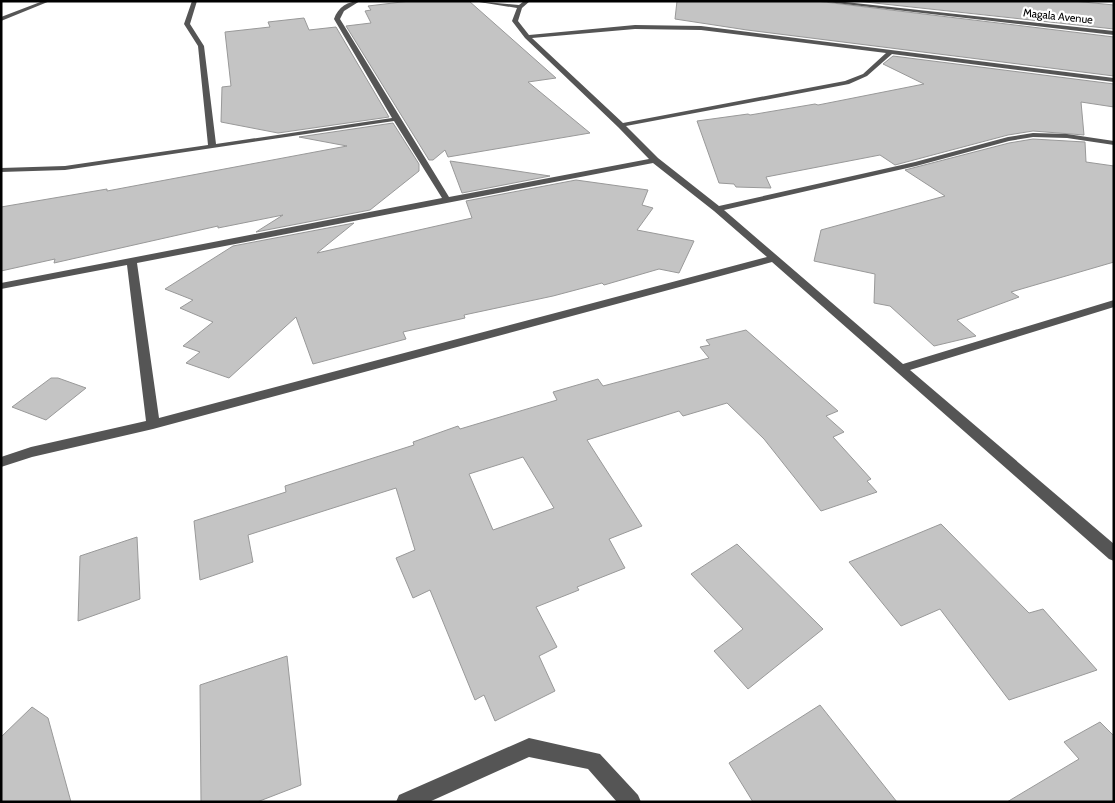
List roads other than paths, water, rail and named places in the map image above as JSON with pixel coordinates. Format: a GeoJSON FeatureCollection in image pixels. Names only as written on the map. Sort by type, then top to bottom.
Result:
{"type":"FeatureCollection","features":[{"type":"Feature","properties":{"kind":"street"},"geometry":{"type":"LineString","coordinates":[[1,18],[48,1]]}},
{"type":"Feature","properties":{"kind":"street"},"geometry":{"type":"LineString","coordinates":[[195,1],[187,24],[201,46],[212,148]]}},
{"type":"Feature","properties":{"kind":"street"},"geometry":{"type":"LineString","coordinates":[[358,1],[342,9],[337,19],[396,119],[447,200]]}},
{"type":"Feature","properties":{"kind":"street"},"geometry":{"type":"LineString","coordinates":[[475,1],[524,4],[515,20],[527,36],[621,124],[655,160],[717,209],[772,259],[1114,554]]}},
{"type":"Feature","properties":{"kind":"street","name":"Magala Avenue"},"geometry":{"type":"LineString","coordinates":[[820,1],[1114,32]]}},
{"type":"Feature","properties":{"kind":"street"},"geometry":{"type":"LineString","coordinates":[[527,36],[665,26],[701,28],[1114,80]]}},
{"type":"Feature","properties":{"kind":"street"},"geometry":{"type":"LineString","coordinates":[[621,124],[847,83],[865,75],[891,52]]}},
{"type":"Feature","properties":{"kind":"street"},"geometry":{"type":"LineString","coordinates":[[1,170],[65,168],[212,148],[396,119]]}},
{"type":"Feature","properties":{"kind":"street"},"geometry":{"type":"LineString","coordinates":[[717,209],[907,166],[1025,136],[1067,136],[1114,143]]}},
{"type":"Feature","properties":{"kind":"street"},"geometry":{"type":"LineString","coordinates":[[1,286],[655,160]]}},
{"type":"Feature","properties":{"kind":"street"},"geometry":{"type":"LineString","coordinates":[[1,462],[31,452],[153,424],[772,259]]}},
{"type":"Feature","properties":{"kind":"street"},"geometry":{"type":"LineString","coordinates":[[132,261],[153,424]]}},
{"type":"Feature","properties":{"kind":"street"},"geometry":{"type":"LineString","coordinates":[[899,369],[1114,303]]}},
{"type":"Feature","properties":{"kind":"street"},"geometry":{"type":"LineString","coordinates":[[406,802],[529,747],[593,761],[631,802]]}}]}
